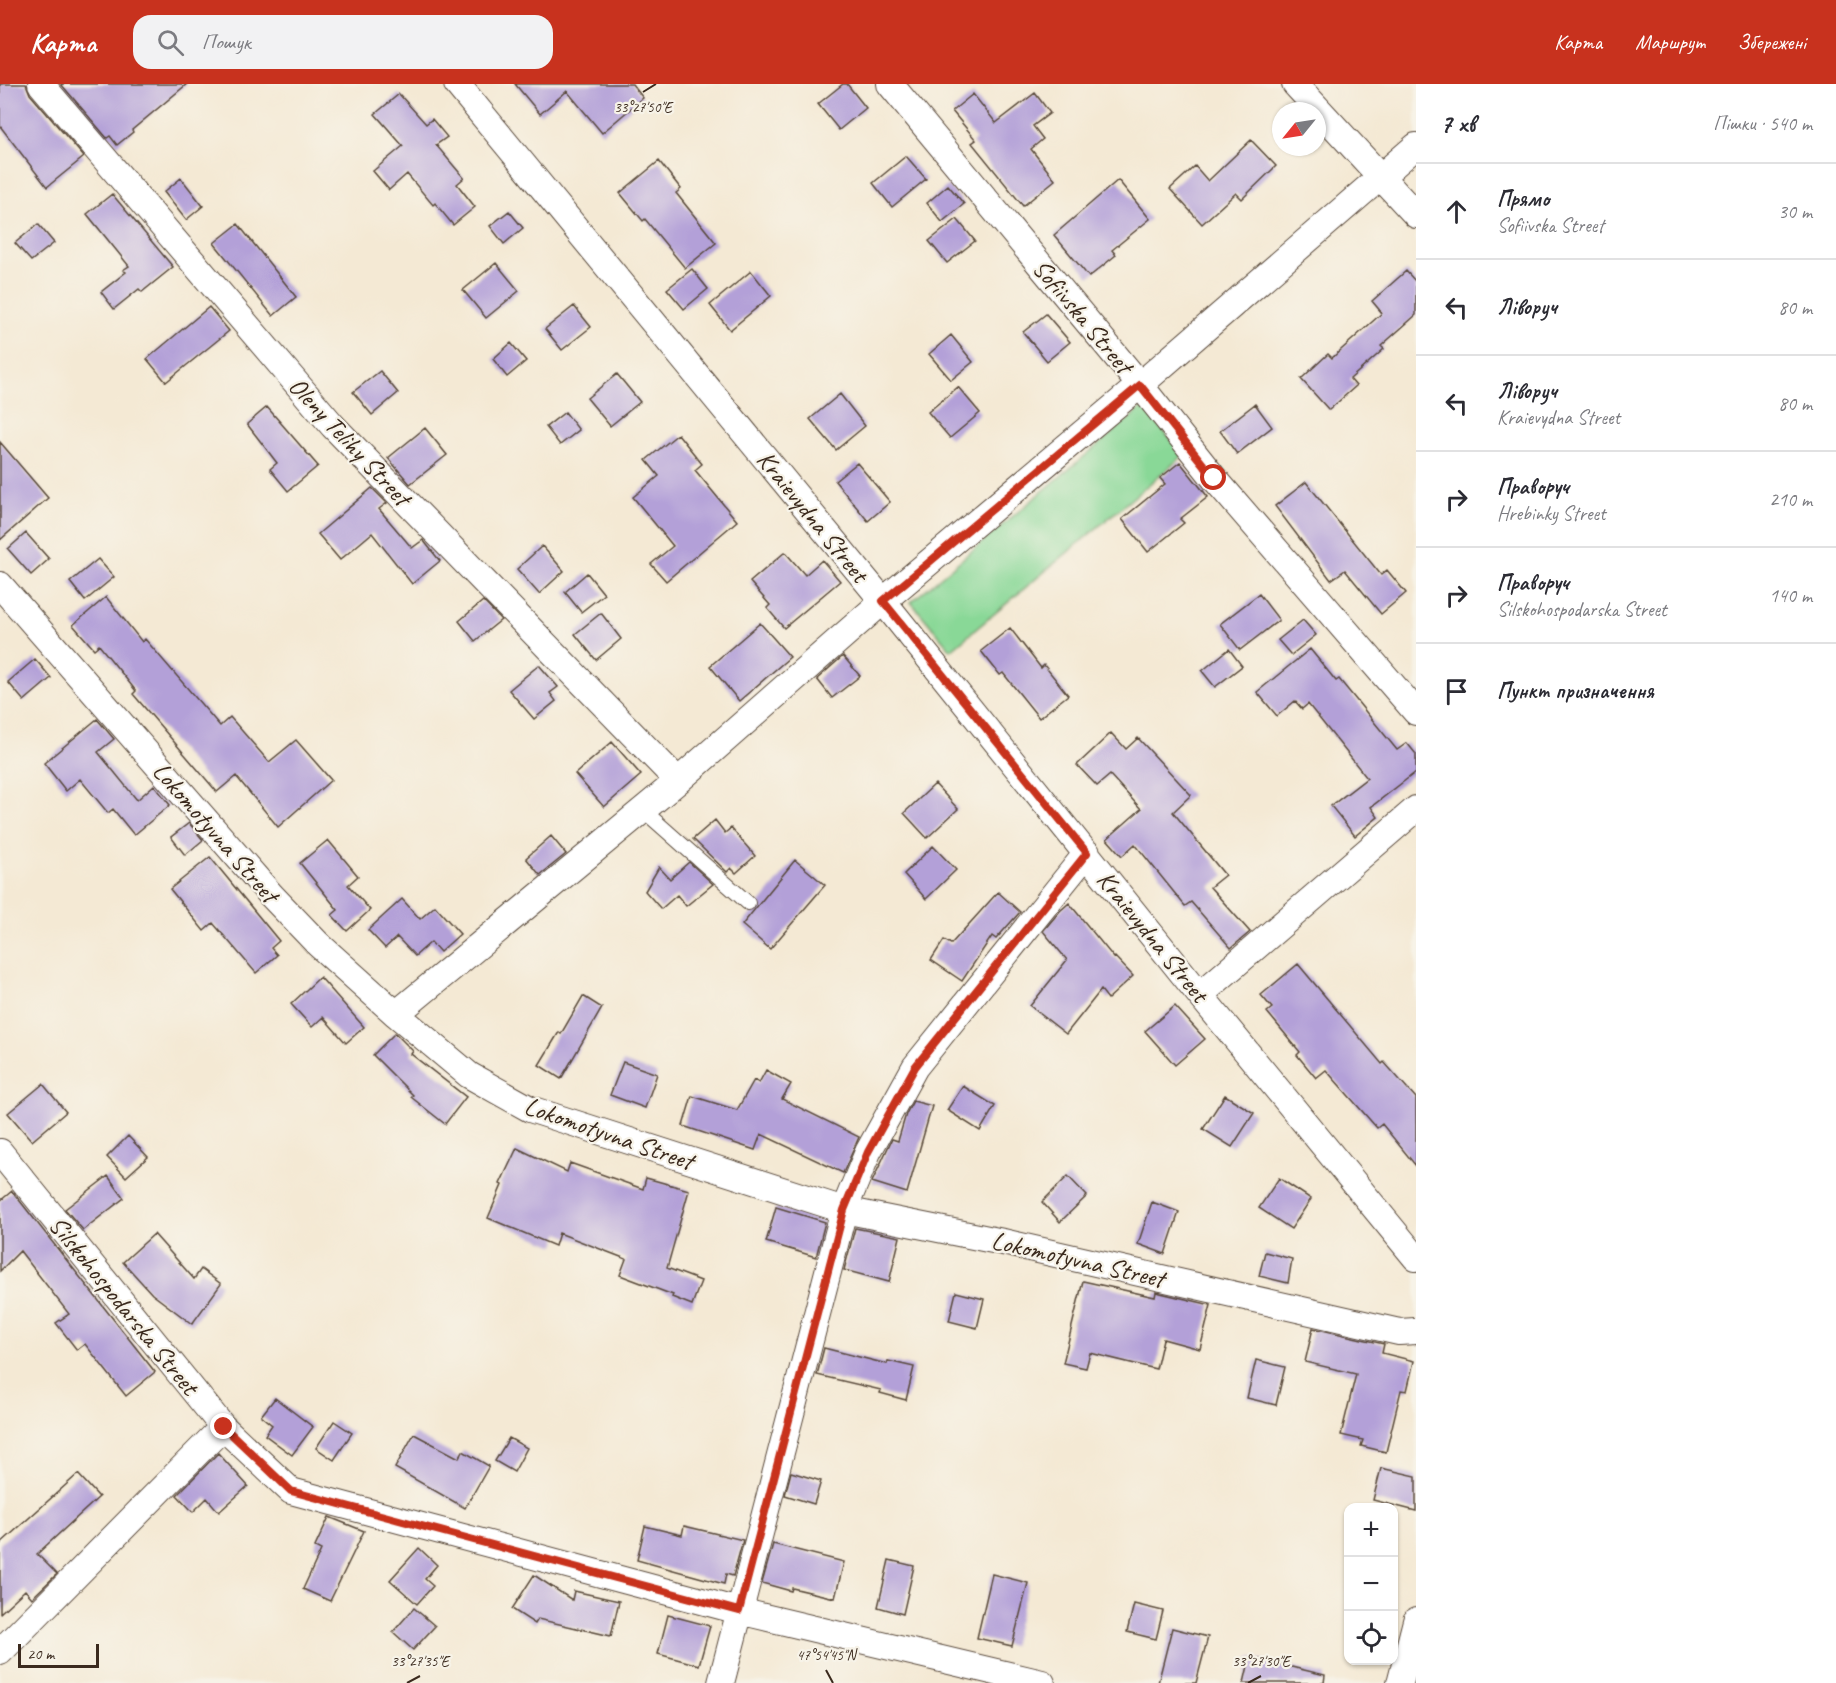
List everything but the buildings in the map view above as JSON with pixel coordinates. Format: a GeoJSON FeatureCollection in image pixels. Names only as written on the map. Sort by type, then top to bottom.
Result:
{"type":"FeatureCollection","features":[{"type":"Feature","properties":{"kind":"street","name":"Oleny Telihy Street"},"geometry":{"type":"LineString","coordinates":[[41,84],[333,426],[678,781]]}},
{"type":"Feature","properties":{"kind":"street","name":"Kraievydna Street"},"geometry":{"type":"LineString","coordinates":[[457,84],[883,601],[1200,995],[1416,1258]]}},
{"type":"Feature","properties":{"kind":"street","name":"Sofiivska Street"},"geometry":{"type":"LineString","coordinates":[[890,84],[1140,385],[1214,478],[1416,712]]}},
{"type":"Feature","properties":{"kind":"street"},"geometry":{"type":"LineString","coordinates":[[1295,84],[1416,215]]}},
{"type":"Feature","properties":{"kind":"street"},"geometry":{"type":"LineString","coordinates":[[396,1014],[678,781],[883,601],[1140,385],[1416,146]]}},
{"type":"Feature","properties":{"kind":"street","name":"Lokomotyvna Street"},"geometry":{"type":"LineString","coordinates":[[0,585],[271,895],[318,944],[469,1075],[530,1108],[844,1210],[1014,1245],[1399,1332],[1416,1331]]}},
{"type":"Feature","properties":{"kind":"street"},"geometry":{"type":"LineString","coordinates":[[1200,995],[1416,809]]}},
{"type":"Feature","properties":{"kind":"street"},"geometry":{"type":"LineString","coordinates":[[721,1683],[844,1210],[868,1152],[915,1067],[1087,853]]}},
{"type":"Feature","properties":{"kind":"street","name":"Silskohospodarska Street"},"geometry":{"type":"LineString","coordinates":[[0,1152],[224,1427],[291,1491],[739,1611],[1042,1683]]}},
{"type":"Feature","properties":{"kind":"street"},"geometry":{"type":"LineString","coordinates":[[0,1652],[224,1427]]}},
{"type":"Feature","properties":{"kind":"street"},"geometry":{"type":"LineString","coordinates":[[1400,1683],[1416,1621]]}},
{"type":"Feature","properties":{"kind":"lane"},"geometry":{"type":"LineString","coordinates":[[643,810],[748,903]]}},
{"type":"Feature","properties":{"kind":"green space"},"geometry":{"type":"Polygon","coordinates":[[[1143,407],[1184,455],[951,650],[911,602],[1143,407]]]}},
{"type":"Feature","properties":{"kind":"route"},"geometry":{"type":"LineString","coordinates":[[224,1427],[291,1491],[739,1611],[844,1210],[868,1152],[915,1067],[1087,853],[883,601],[1140,385],[1214,478]]}}]}
